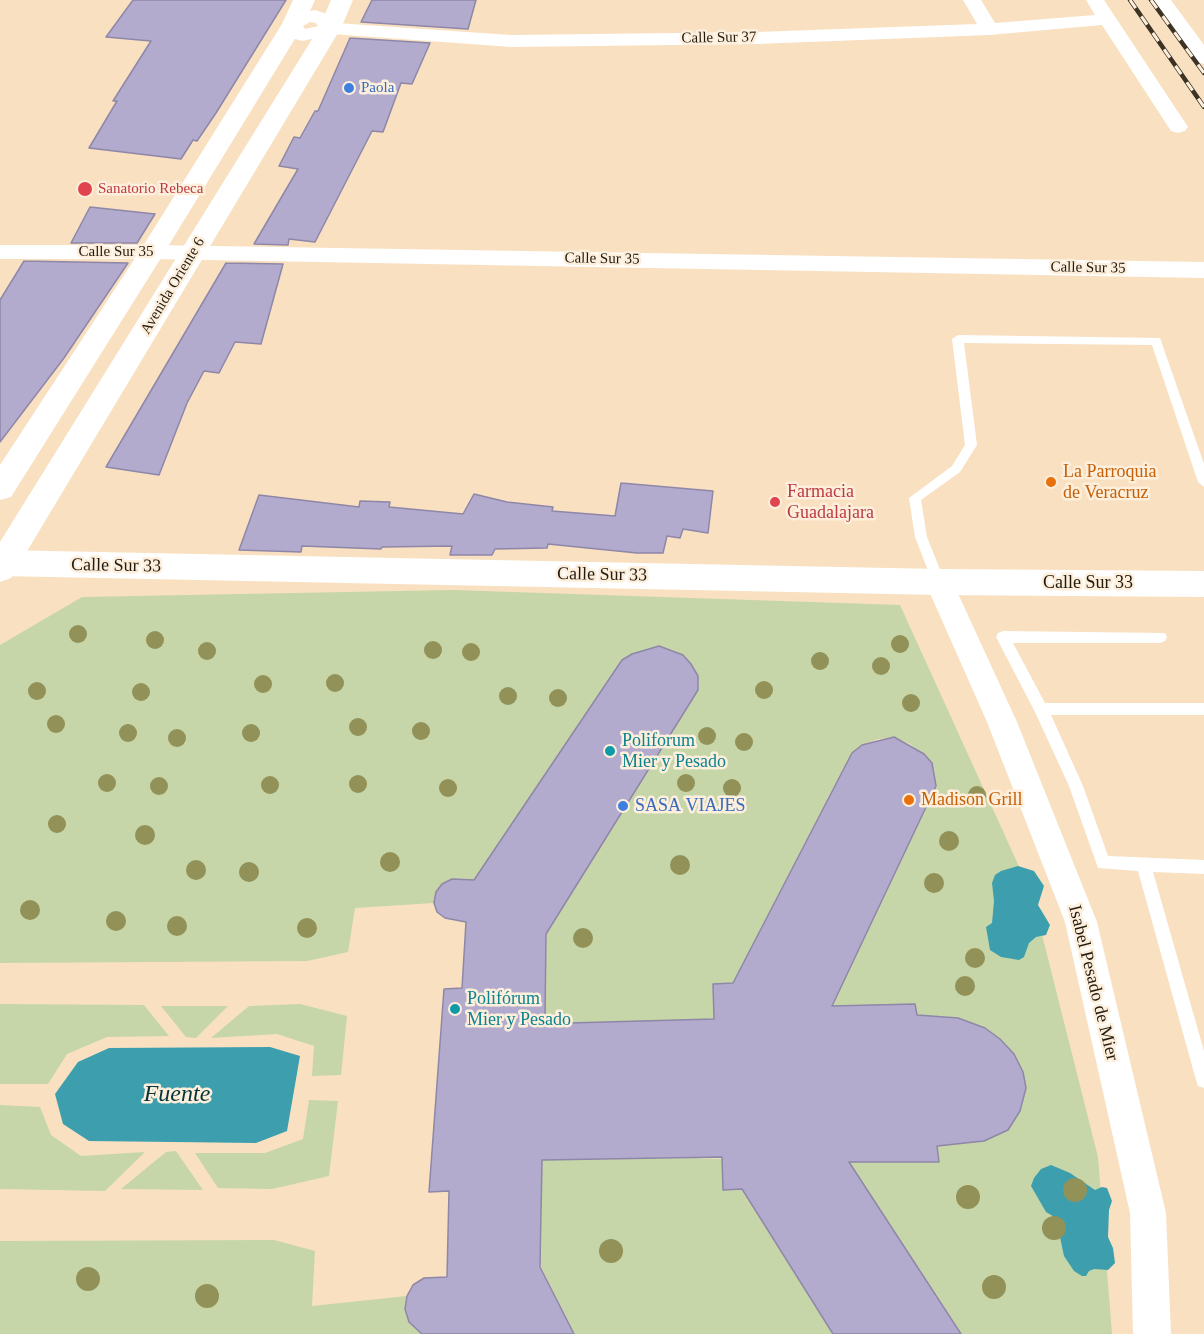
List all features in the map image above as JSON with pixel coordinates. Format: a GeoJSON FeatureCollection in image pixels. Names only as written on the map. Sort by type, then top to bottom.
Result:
{"type":"FeatureCollection","features":[{"type":"Feature","properties":{"kind":"main road","name":"Avenida Oriente 6"},"geometry":{"type":"LineString","coordinates":[[0,489],[152,252],[293,24],[304,0]]}},
{"type":"Feature","properties":{"kind":"main road","name":"Avenida Oriente 6"},"geometry":{"type":"LineString","coordinates":[[1,565],[330,27],[342,0]]}},
{"type":"Feature","properties":{"kind":"main road","name":"Calle Sur 33"},"geometry":{"type":"LineString","coordinates":[[1,565],[939,582],[1204,584]]}},
{"type":"Feature","properties":{"kind":"street"},"geometry":{"type":"LineString","coordinates":[[972,0],[988,29]]}},
{"type":"Feature","properties":{"kind":"street"},"geometry":{"type":"LineString","coordinates":[[1095,0],[1178,127]]}},
{"type":"Feature","properties":{"kind":"street"},"geometry":{"type":"LineString","coordinates":[[1162,0],[1204,58]]}},
{"type":"Feature","properties":{"kind":"street","name":"Calle Sur 37"},"geometry":{"type":"LineString","coordinates":[[293,24],[296,31],[303,35],[315,34],[330,27],[511,41],[758,38],[988,29],[1109,19]]}},
{"type":"Feature","properties":{"kind":"street","name":"Calle Sur 35"},"geometry":{"type":"LineString","coordinates":[[0,252],[194,252],[1204,270]]}},
{"type":"Feature","properties":{"kind":"street","name":"Isabel Pesado de Mier"},"geometry":{"type":"LineString","coordinates":[[939,582],[1002,722],[1081,922],[1148,1213],[1152,1334]]}},
{"type":"Feature","properties":{"kind":"lane"},"geometry":{"type":"LineString","coordinates":[[939,582],[921,537],[915,498],[956,469],[971,445],[958,339],[1156,341],[1204,482]]}},
{"type":"Feature","properties":{"kind":"lane"},"geometry":{"type":"LineString","coordinates":[[1160,637],[1003,637],[1041,709],[1076,786],[1103,863],[1204,867]]}},
{"type":"Feature","properties":{"kind":"lane"},"geometry":{"type":"LineString","coordinates":[[1041,709],[1204,709]]}},
{"type":"Feature","properties":{"kind":"lane"},"geometry":{"type":"LineString","coordinates":[[1144,865],[1204,1080]]}},
{"type":"Feature","properties":{"kind":"green space"},"geometry":{"type":"Polygon","coordinates":[[[453,590],[900,605],[1032,895],[1098,1157],[1112,1334],[961,1334],[847,1159],[884,1162],[939,1161],[936,1142],[1008,1130],[1020,1111],[1026,1089],[1023,1072],[1014,1054],[985,1028],[964,1020],[917,1019],[915,1004],[832,1006],[933,792],[935,777],[932,763],[910,744],[894,737],[878,739],[862,745],[852,754],[733,983],[713,984],[714,1020],[545,1024],[546,934],[698,676],[683,655],[672,650],[659,646],[632,654],[622,660],[471,885],[442,884],[436,892],[434,903],[355,908],[348,952],[307,961],[0,963],[0,645],[82,597],[453,590]]]}},
{"type":"Feature","properties":{"kind":"green space"},"geometry":{"type":"Polygon","coordinates":[[[0,1004],[144,1005],[169,1036],[107,1037],[67,1054],[48,1084],[0,1084],[0,1004]]]}},
{"type":"Feature","properties":{"kind":"green space"},"geometry":{"type":"Polygon","coordinates":[[[300,1004],[347,1016],[341,1075],[312,1076],[314,1046],[277,1034],[211,1038],[249,1006],[300,1004]]]}},
{"type":"Feature","properties":{"kind":"green space"},"geometry":{"type":"Polygon","coordinates":[[[161,1006],[228,1006],[196,1038],[186,1037],[161,1006]]]}},
{"type":"Feature","properties":{"kind":"green space"},"geometry":{"type":"Polygon","coordinates":[[[309,1100],[338,1101],[329,1176],[272,1189],[218,1188],[195,1153],[265,1153],[303,1139],[309,1100]]]}},
{"type":"Feature","properties":{"kind":"green space"},"geometry":{"type":"Polygon","coordinates":[[[0,1105],[40,1107],[51,1135],[81,1156],[145,1152],[105,1191],[0,1189],[0,1105]]]}},
{"type":"Feature","properties":{"kind":"green space"},"geometry":{"type":"Polygon","coordinates":[[[176,1151],[203,1190],[121,1189],[166,1152],[176,1151]]]}},
{"type":"Feature","properties":{"kind":"green space"},"geometry":{"type":"Polygon","coordinates":[[[722,1159],[833,1334],[574,1334],[541,1267],[542,1160],[722,1159]]]}},
{"type":"Feature","properties":{"kind":"green space"},"geometry":{"type":"Polygon","coordinates":[[[274,1240],[315,1251],[312,1306],[407,1296],[405,1309],[409,1322],[418,1330],[443,1334],[0,1334],[0,1241],[274,1240]]]}},
{"type":"Feature","properties":{"kind":"water"},"geometry":{"type":"Polygon","coordinates":[[[1018,866],[1034,871],[1044,886],[1038,905],[1050,925],[1046,935],[1036,937],[1029,943],[1024,957],[1019,960],[1001,957],[990,950],[986,927],[992,923],[994,901],[992,883],[995,875],[1018,866]]]}},
{"type":"Feature","properties":{"kind":"water","name":"Fuente"},"geometry":{"type":"Polygon","coordinates":[[[270,1047],[300,1056],[287,1131],[256,1143],[89,1141],[63,1124],[55,1094],[78,1062],[109,1048],[270,1047]]]}},
{"type":"Feature","properties":{"kind":"water"},"geometry":{"type":"Polygon","coordinates":[[[1051,1165],[1070,1173],[1095,1190],[1102,1187],[1107,1188],[1112,1201],[1109,1210],[1108,1237],[1113,1248],[1115,1263],[1108,1270],[1094,1269],[1086,1276],[1082,1276],[1074,1271],[1064,1256],[1056,1218],[1046,1212],[1031,1186],[1041,1169],[1051,1165]]]}},
{"type":"Feature","properties":{"kind":"building"},"geometry":{"type":"Polygon","coordinates":[[[133,0],[286,0],[216,113],[197,141],[193,140],[181,159],[89,148],[117,101],[113,101],[151,41],[106,37],[133,0]]]}},
{"type":"Feature","properties":{"kind":"building"},"geometry":{"type":"Polygon","coordinates":[[[372,0],[476,0],[468,29],[361,22],[372,0]]]}},
{"type":"Feature","properties":{"kind":"building"},"geometry":{"type":"Polygon","coordinates":[[[350,38],[430,43],[412,84],[401,83],[383,132],[372,131],[315,242],[289,239],[288,245],[254,244],[298,169],[279,166],[294,137],[300,138],[315,111],[318,111],[350,38]]]}},
{"type":"Feature","properties":{"kind":"building"},"geometry":{"type":"Polygon","coordinates":[[[90,207],[155,214],[137,243],[71,243],[90,207]]]}},
{"type":"Feature","properties":{"kind":"building"},"geometry":{"type":"Polygon","coordinates":[[[24,261],[128,263],[64,358],[0,442],[0,300],[24,261]]]}},
{"type":"Feature","properties":{"kind":"building"},"geometry":{"type":"Polygon","coordinates":[[[226,263],[283,264],[261,344],[235,342],[219,373],[204,371],[187,403],[159,475],[106,467],[226,263]]]}},
{"type":"Feature","properties":{"kind":"building"},"geometry":{"type":"Polygon","coordinates":[[[621,483],[713,491],[708,533],[683,529],[680,538],[667,536],[663,553],[637,553],[548,544],[547,548],[495,549],[492,555],[450,555],[452,546],[382,547],[381,549],[302,546],[301,552],[239,550],[259,495],[359,507],[360,501],[390,502],[389,507],[463,514],[474,494],[507,502],[553,507],[552,511],[615,516],[621,483]]]}},
{"type":"Feature","properties":{"kind":"building"},"geometry":{"type":"Polygon","coordinates":[[[659,646],[683,655],[691,664],[698,676],[698,690],[546,934],[545,1019],[569,1023],[714,1019],[713,984],[733,983],[852,753],[862,745],[894,737],[924,754],[932,763],[936,786],[832,1006],[915,1004],[917,1015],[958,1018],[985,1028],[1000,1039],[1014,1054],[1023,1072],[1026,1088],[1020,1111],[1008,1130],[984,1141],[937,1146],[939,1162],[849,1162],[961,1334],[833,1334],[742,1189],[723,1190],[722,1157],[542,1160],[540,1267],[574,1334],[422,1334],[409,1322],[405,1309],[407,1296],[413,1285],[424,1278],[447,1277],[449,1191],[429,1192],[444,989],[462,988],[466,922],[445,918],[437,912],[434,903],[436,892],[442,884],[452,879],[474,880],[622,660],[632,654],[659,646]]]}},
{"type":"Feature","properties":{"kind":"railway"},"geometry":{"type":"LineString","coordinates":[[1130,0],[1204,107]]}},
{"type":"Feature","properties":{"kind":"railway"},"geometry":{"type":"LineString","coordinates":[[1151,0],[1204,73]]}},
{"type":"Feature","properties":{"kind":"place","name":"Paola"},"geometry":{"type":"Point","coordinates":[349,88]}},
{"type":"Feature","properties":{"kind":"place","name":"Sanatorio Rebeca"},"geometry":{"type":"Point","coordinates":[85,189]}},
{"type":"Feature","properties":{"kind":"place","name":"La Parroquia de Veracruz"},"geometry":{"type":"Point","coordinates":[1051,482]}},
{"type":"Feature","properties":{"kind":"place","name":"Farmacia Guadalajara"},"geometry":{"type":"Point","coordinates":[775,502]}},
{"type":"Feature","properties":{"kind":"place","name":"Poliforum Mier y Pesado"},"geometry":{"type":"Point","coordinates":[610,751]}},
{"type":"Feature","properties":{"kind":"place","name":"Madison Grill"},"geometry":{"type":"Point","coordinates":[909,800]}},
{"type":"Feature","properties":{"kind":"place","name":"SASA VIAJES"},"geometry":{"type":"Point","coordinates":[623,806]}},
{"type":"Feature","properties":{"kind":"place","name":"Polifórum Mier y Pesado"},"geometry":{"type":"Point","coordinates":[455,1009]}}]}
